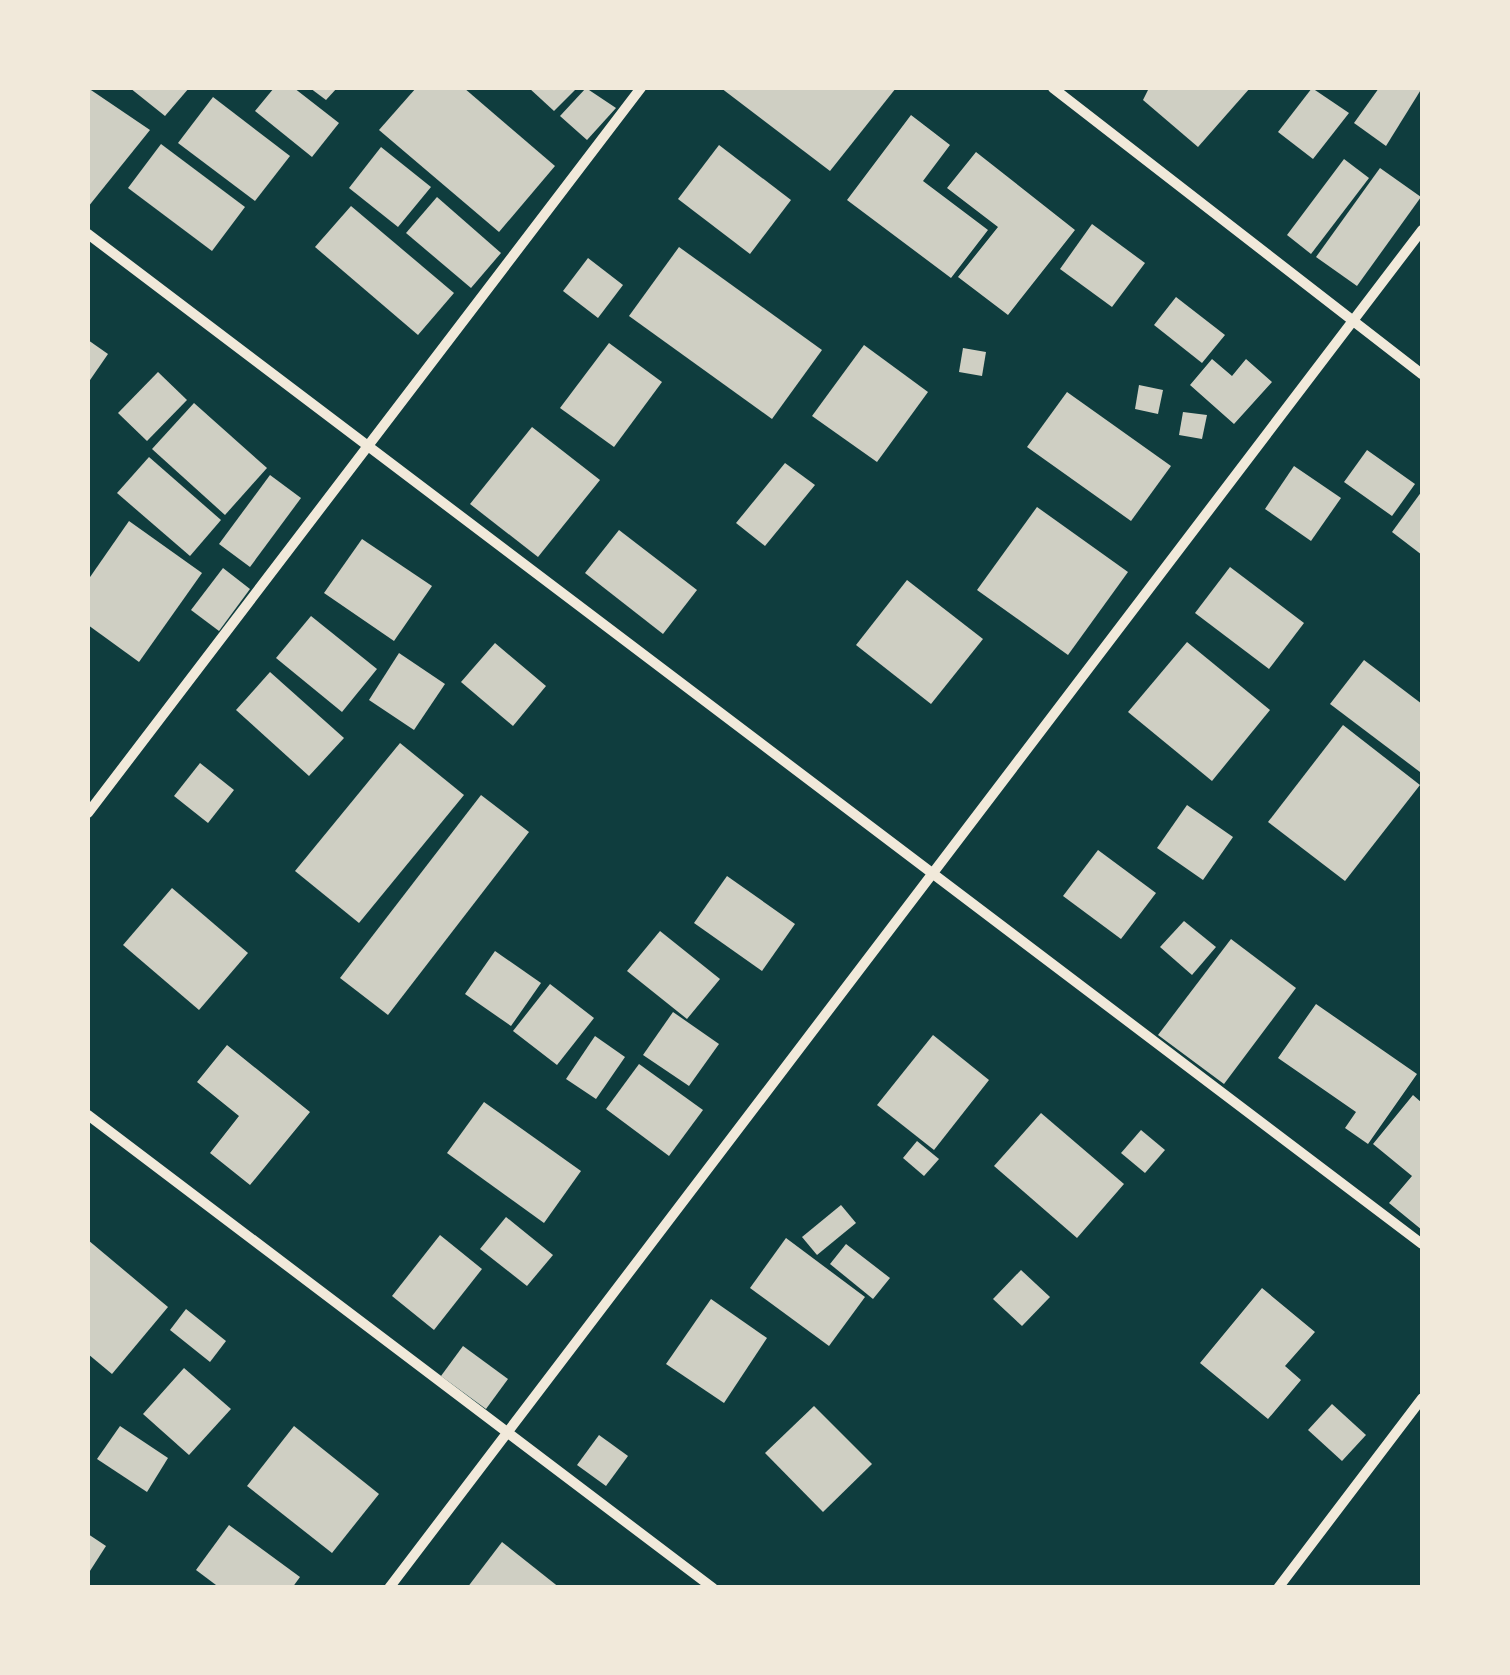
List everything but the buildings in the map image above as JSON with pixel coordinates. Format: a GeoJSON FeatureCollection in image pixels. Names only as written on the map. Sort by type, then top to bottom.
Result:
{"type":"FeatureCollection","features":[{"type":"Feature","properties":{"kind":"street"},"geometry":{"type":"LineString","coordinates":[[88,813],[642,88]]}},
{"type":"Feature","properties":{"kind":"street"},"geometry":{"type":"LineString","coordinates":[[1053,88],[1422,374]]}},
{"type":"Feature","properties":{"kind":"street"},"geometry":{"type":"LineString","coordinates":[[389,1588],[501,1430],[1422,230]]}},
{"type":"Feature","properties":{"kind":"street"},"geometry":{"type":"LineString","coordinates":[[88,234],[368,442],[925,876],[1422,1244]]}},
{"type":"Feature","properties":{"kind":"street"},"geometry":{"type":"LineString","coordinates":[[88,1115],[713,1588]]}},
{"type":"Feature","properties":{"kind":"street"},"geometry":{"type":"LineString","coordinates":[[1278,1588],[1422,1398]]}}]}
